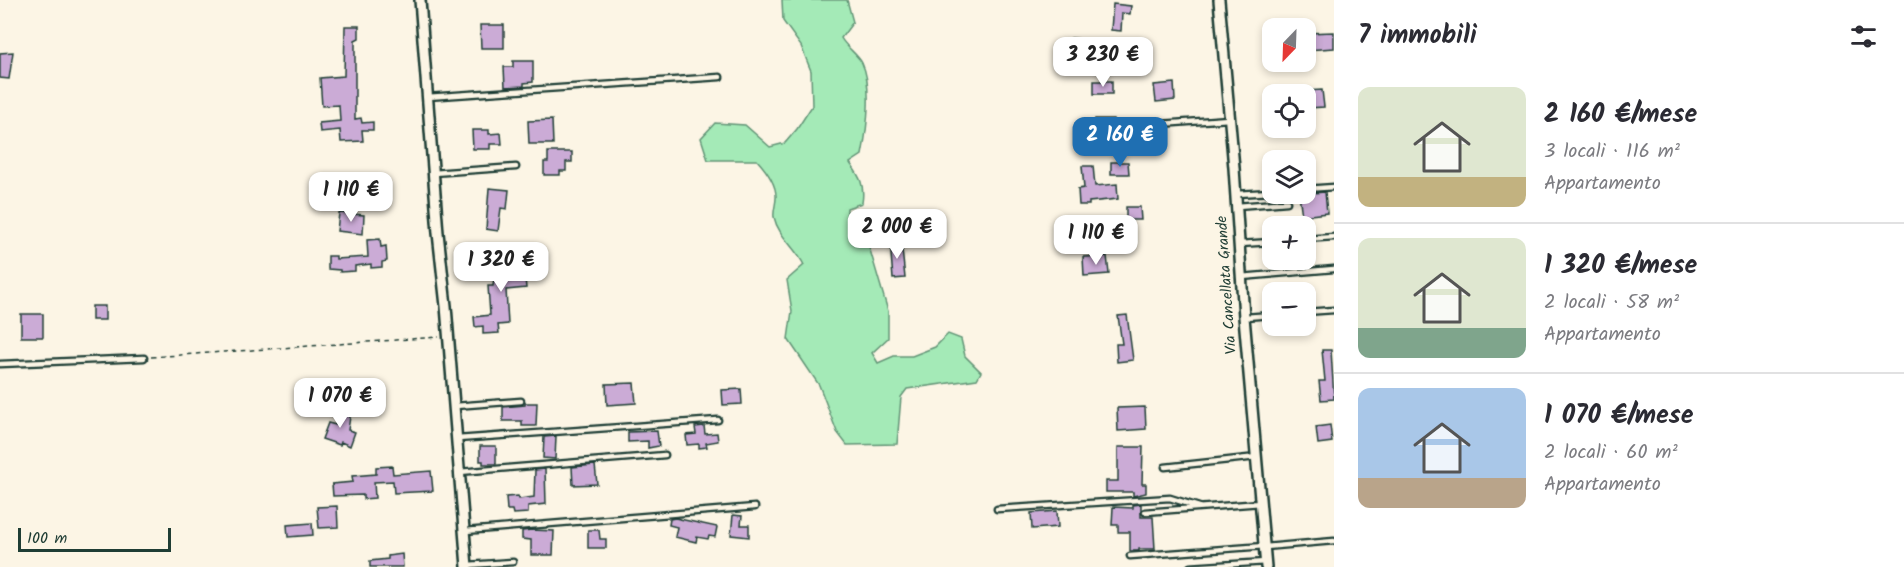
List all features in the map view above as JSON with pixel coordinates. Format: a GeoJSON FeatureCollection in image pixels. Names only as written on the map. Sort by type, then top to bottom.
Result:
{"type":"FeatureCollection","features":[{"type":"Feature","properties":{"kind":"street"},"geometry":{"type":"LineString","coordinates":[[420,0],[467,566]]}},
{"type":"Feature","properties":{"kind":"street","name":"Via Cancellata Grande"},"geometry":{"type":"LineString","coordinates":[[1219,0],[1266,565]]}},
{"type":"Feature","properties":{"kind":"lane"},"geometry":{"type":"LineString","coordinates":[[428,98],[720,77]]}},
{"type":"Feature","properties":{"kind":"lane"},"geometry":{"type":"LineString","coordinates":[[1133,126],[1230,119]]}},
{"type":"Feature","properties":{"kind":"lane"},"geometry":{"type":"LineString","coordinates":[[433,173],[516,167]]}},
{"type":"Feature","properties":{"kind":"lane"},"geometry":{"type":"LineString","coordinates":[[1316,188],[1334,187]]}},
{"type":"Feature","properties":{"kind":"lane"},"geometry":{"type":"LineString","coordinates":[[1236,194],[1262,193]]}},
{"type":"Feature","properties":{"kind":"lane"},"geometry":{"type":"LineString","coordinates":[[1237,206],[1262,204]]}},
{"type":"Feature","properties":{"kind":"lane"},"geometry":{"type":"LineString","coordinates":[[1316,238],[1334,237]]}},
{"type":"Feature","properties":{"kind":"lane"},"geometry":{"type":"LineString","coordinates":[[1239,244],[1262,243]]}},
{"type":"Feature","properties":{"kind":"lane"},"geometry":{"type":"LineString","coordinates":[[1241,277],[1334,269]]}},
{"type":"Feature","properties":{"kind":"lane"},"geometry":{"type":"LineString","coordinates":[[1316,311],[1334,310]]}},
{"type":"Feature","properties":{"kind":"lane"},"geometry":{"type":"LineString","coordinates":[[1244,317],[1262,316]]}},
{"type":"Feature","properties":{"kind":"lane"},"geometry":{"type":"LineString","coordinates":[[0,364],[144,358]]}},
{"type":"Feature","properties":{"kind":"lane"},"geometry":{"type":"LineString","coordinates":[[454,406],[521,401]]}},
{"type":"Feature","properties":{"kind":"lane"},"geometry":{"type":"LineString","coordinates":[[457,439],[718,420]]}},
{"type":"Feature","properties":{"kind":"lane"},"geometry":{"type":"LineString","coordinates":[[459,472],[665,455]]}},
{"type":"Feature","properties":{"kind":"lane"},"geometry":{"type":"LineString","coordinates":[[1165,467],[1257,457]]}},
{"type":"Feature","properties":{"kind":"lane"},"geometry":{"type":"LineString","coordinates":[[997,509],[1170,498],[1199,507]]}},
{"type":"Feature","properties":{"kind":"lane"},"geometry":{"type":"LineString","coordinates":[[1145,512],[1262,503]]}},
{"type":"Feature","properties":{"kind":"lane"},"geometry":{"type":"LineString","coordinates":[[464,531],[755,507]]}},
{"type":"Feature","properties":{"kind":"lane"},"geometry":{"type":"LineString","coordinates":[[1130,556],[1334,541]]}},
{"type":"Feature","properties":{"kind":"lane"},"geometry":{"type":"LineString","coordinates":[[467,566],[513,562]]}},
{"type":"Feature","properties":{"kind":"lane"},"geometry":{"type":"LineString","coordinates":[[1190,567],[1266,565]]}},
{"type":"Feature","properties":{"kind":"path"},"geometry":{"type":"LineString","coordinates":[[144,358],[449,337]]}},
{"type":"Feature","properties":{"kind":"green space"},"geometry":{"type":"Polygon","coordinates":[[[782,0],[847,0],[853,22],[841,38],[862,63],[867,84],[868,108],[862,155],[850,163],[861,182],[862,203],[847,208],[847,218],[865,233],[888,311],[888,338],[872,353],[878,363],[894,356],[912,356],[935,347],[948,334],[961,339],[965,356],[981,372],[977,379],[907,389],[901,397],[897,444],[847,445],[837,432],[819,385],[788,339],[792,311],[787,280],[804,265],[776,224],[774,215],[776,193],[773,182],[757,160],[708,160],[701,138],[715,123],[745,125],[770,147],[785,143],[812,106],[811,71],[801,46],[783,21],[782,0]]]}},
{"type":"Feature","properties":{"kind":"building"},"geometry":{"type":"Polygon","coordinates":[[[1113,4],[1131,6],[1130,14],[1122,13],[1121,31],[1111,30],[1113,4]]]}},
{"type":"Feature","properties":{"kind":"building"},"geometry":{"type":"Polygon","coordinates":[[[480,25],[504,25],[504,48],[481,48],[480,25]]]}},
{"type":"Feature","properties":{"kind":"building"},"geometry":{"type":"Polygon","coordinates":[[[345,26],[359,26],[359,38],[355,40],[355,119],[361,118],[362,123],[373,122],[373,130],[362,130],[363,141],[341,142],[340,130],[320,132],[319,123],[340,121],[339,105],[322,106],[320,78],[344,76],[345,26]]]}},
{"type":"Feature","properties":{"kind":"building"},"geometry":{"type":"Polygon","coordinates":[[[1334,32],[1334,48],[1316,49],[1316,33],[1334,32]]]}},
{"type":"Feature","properties":{"kind":"building"},"geometry":{"type":"Polygon","coordinates":[[[1071,38],[1093,40],[1090,71],[1067,68],[1071,38]]]}},
{"type":"Feature","properties":{"kind":"building"},"geometry":{"type":"Polygon","coordinates":[[[13,52],[9,79],[0,78],[0,53],[13,52]]]}},
{"type":"Feature","properties":{"kind":"building"},"geometry":{"type":"Polygon","coordinates":[[[513,61],[533,61],[533,82],[524,83],[524,86],[505,87],[504,67],[513,67],[513,61]]]}},
{"type":"Feature","properties":{"kind":"building"},"geometry":{"type":"Polygon","coordinates":[[[1094,81],[1112,81],[1112,94],[1094,94],[1094,81]]]}},
{"type":"Feature","properties":{"kind":"building"},"geometry":{"type":"Polygon","coordinates":[[[1174,83],[1175,100],[1156,102],[1154,85],[1174,83]]]}},
{"type":"Feature","properties":{"kind":"building"},"geometry":{"type":"Polygon","coordinates":[[[1316,90],[1322,90],[1324,107],[1316,108],[1316,90]]]}},
{"type":"Feature","properties":{"kind":"building"},"geometry":{"type":"Polygon","coordinates":[[[1095,119],[1113,119],[1114,135],[1095,135],[1095,119]]]}},
{"type":"Feature","properties":{"kind":"building"},"geometry":{"type":"Polygon","coordinates":[[[552,120],[553,144],[529,144],[528,121],[552,120]]]}},
{"type":"Feature","properties":{"kind":"building"},"geometry":{"type":"Polygon","coordinates":[[[472,130],[489,130],[489,134],[501,133],[502,144],[490,144],[490,149],[473,149],[472,130]]]}},
{"type":"Feature","properties":{"kind":"building"},"geometry":{"type":"Polygon","coordinates":[[[548,152],[572,152],[572,162],[566,162],[566,171],[560,171],[560,175],[544,175],[544,162],[548,162],[548,152]]]}},
{"type":"Feature","properties":{"kind":"building"},"geometry":{"type":"Polygon","coordinates":[[[1111,162],[1128,162],[1129,174],[1111,174],[1111,162]]]}},
{"type":"Feature","properties":{"kind":"building"},"geometry":{"type":"Polygon","coordinates":[[[1082,166],[1093,166],[1095,186],[1117,184],[1118,199],[1079,205],[1078,189],[1084,188],[1082,166]]]}},
{"type":"Feature","properties":{"kind":"building"},"geometry":{"type":"Polygon","coordinates":[[[489,188],[509,190],[507,209],[501,208],[498,231],[486,229],[489,188]]]}},
{"type":"Feature","properties":{"kind":"building"},"geometry":{"type":"Polygon","coordinates":[[[1325,192],[1327,213],[1302,216],[1300,204],[1316,204],[1316,193],[1325,192]]]}},
{"type":"Feature","properties":{"kind":"building"},"geometry":{"type":"Polygon","coordinates":[[[1126,207],[1140,207],[1141,220],[1126,220],[1126,207]]]}},
{"type":"Feature","properties":{"kind":"building"},"geometry":{"type":"Polygon","coordinates":[[[339,213],[364,215],[363,234],[337,231],[339,213]]]}},
{"type":"Feature","properties":{"kind":"building"},"geometry":{"type":"Polygon","coordinates":[[[1126,226],[1127,239],[1118,239],[1119,248],[1100,250],[1099,232],[1105,232],[1105,227],[1126,226]]]}},
{"type":"Feature","properties":{"kind":"building"},"geometry":{"type":"Polygon","coordinates":[[[380,239],[381,247],[386,246],[387,261],[382,262],[382,267],[371,268],[371,264],[355,266],[355,271],[340,272],[340,270],[328,269],[328,256],[336,256],[336,259],[368,257],[367,240],[380,239]]]}},
{"type":"Feature","properties":{"kind":"building"},"geometry":{"type":"Polygon","coordinates":[[[901,240],[905,278],[893,279],[890,241],[901,240]]]}},
{"type":"Feature","properties":{"kind":"building"},"geometry":{"type":"Polygon","coordinates":[[[497,252],[518,255],[515,279],[525,278],[526,288],[506,290],[508,324],[498,325],[499,333],[483,334],[483,326],[475,327],[474,317],[490,315],[488,286],[493,286],[497,252]]]}},
{"type":"Feature","properties":{"kind":"building"},"geometry":{"type":"Polygon","coordinates":[[[1107,256],[1109,274],[1084,276],[1083,257],[1107,256]]]}},
{"type":"Feature","properties":{"kind":"building"},"geometry":{"type":"Polygon","coordinates":[[[92,306],[105,306],[105,320],[92,320],[92,306]]]}},
{"type":"Feature","properties":{"kind":"building"},"geometry":{"type":"Polygon","coordinates":[[[21,314],[43,314],[43,337],[21,337],[21,314]]]}},
{"type":"Feature","properties":{"kind":"building"},"geometry":{"type":"Polygon","coordinates":[[[1127,315],[1133,360],[1117,362],[1116,344],[1122,344],[1118,316],[1127,315]]]}},
{"type":"Feature","properties":{"kind":"building"},"geometry":{"type":"Polygon","coordinates":[[[1322,350],[1331,350],[1334,399],[1321,400],[1319,381],[1325,381],[1322,350]]]}},
{"type":"Feature","properties":{"kind":"building"},"geometry":{"type":"Polygon","coordinates":[[[634,383],[636,403],[607,405],[606,384],[634,383]]]}},
{"type":"Feature","properties":{"kind":"building"},"geometry":{"type":"Polygon","coordinates":[[[741,389],[742,404],[723,405],[722,390],[741,389]]]}},
{"type":"Feature","properties":{"kind":"building"},"geometry":{"type":"Polygon","coordinates":[[[525,403],[537,403],[536,426],[522,426],[522,421],[503,421],[503,407],[525,405],[525,403]]]}},
{"type":"Feature","properties":{"kind":"building"},"geometry":{"type":"Polygon","coordinates":[[[1145,407],[1146,429],[1118,431],[1117,408],[1145,407]]]}},
{"type":"Feature","properties":{"kind":"building"},"geometry":{"type":"Polygon","coordinates":[[[338,408],[351,410],[348,430],[355,432],[350,446],[322,439],[328,423],[336,425],[338,408]]]}},
{"type":"Feature","properties":{"kind":"building"},"geometry":{"type":"Polygon","coordinates":[[[1330,425],[1332,442],[1318,444],[1316,427],[1330,425]]]}},
{"type":"Feature","properties":{"kind":"building"},"geometry":{"type":"Polygon","coordinates":[[[704,426],[705,434],[717,433],[718,441],[706,443],[707,447],[699,448],[699,444],[687,445],[686,435],[696,434],[695,427],[704,426]]]}},
{"type":"Feature","properties":{"kind":"building"},"geometry":{"type":"Polygon","coordinates":[[[657,431],[659,446],[648,448],[648,441],[628,442],[628,432],[657,431]]]}},
{"type":"Feature","properties":{"kind":"building"},"geometry":{"type":"Polygon","coordinates":[[[556,436],[555,459],[543,458],[544,437],[556,436]]]}},
{"type":"Feature","properties":{"kind":"building"},"geometry":{"type":"Polygon","coordinates":[[[480,446],[496,446],[496,464],[483,464],[483,461],[480,461],[480,446]]]}},
{"type":"Feature","properties":{"kind":"building"},"geometry":{"type":"Polygon","coordinates":[[[1118,447],[1143,447],[1142,484],[1146,484],[1146,493],[1133,496],[1133,492],[1106,492],[1106,481],[1118,481],[1118,447]]]}},
{"type":"Feature","properties":{"kind":"building"},"geometry":{"type":"Polygon","coordinates":[[[595,465],[597,484],[573,485],[572,467],[595,465]]]}},
{"type":"Feature","properties":{"kind":"building"},"geometry":{"type":"Polygon","coordinates":[[[392,466],[393,474],[431,471],[433,491],[394,493],[393,481],[374,482],[375,498],[363,499],[363,495],[333,496],[332,484],[353,482],[352,476],[376,474],[376,467],[392,466]]]}},
{"type":"Feature","properties":{"kind":"building"},"geometry":{"type":"Polygon","coordinates":[[[545,469],[546,504],[528,506],[528,513],[513,514],[512,510],[507,510],[506,497],[518,496],[519,499],[534,497],[535,470],[545,469]]]}},
{"type":"Feature","properties":{"kind":"building"},"geometry":{"type":"Polygon","coordinates":[[[1141,504],[1141,517],[1153,517],[1155,549],[1130,551],[1130,532],[1118,532],[1118,525],[1112,525],[1113,507],[1133,508],[1133,505],[1141,504]]]}},
{"type":"Feature","properties":{"kind":"building"},"geometry":{"type":"Polygon","coordinates":[[[337,506],[338,527],[319,528],[317,507],[337,506]]]}},
{"type":"Feature","properties":{"kind":"building"},"geometry":{"type":"Polygon","coordinates":[[[1057,511],[1058,527],[1032,529],[1031,513],[1057,511]]]}},
{"type":"Feature","properties":{"kind":"building"},"geometry":{"type":"Polygon","coordinates":[[[733,515],[742,516],[741,525],[749,525],[749,537],[731,535],[733,515]]]}},
{"type":"Feature","properties":{"kind":"building"},"geometry":{"type":"Polygon","coordinates":[[[675,518],[717,527],[715,537],[709,536],[708,539],[697,537],[696,542],[675,537],[677,527],[669,525],[670,519],[675,518]]]}},
{"type":"Feature","properties":{"kind":"building"},"geometry":{"type":"Polygon","coordinates":[[[312,523],[313,535],[288,537],[287,525],[312,523]]]}},
{"type":"Feature","properties":{"kind":"building"},"geometry":{"type":"Polygon","coordinates":[[[588,530],[599,530],[600,539],[606,539],[606,548],[588,548],[588,530]]]}},
{"type":"Feature","properties":{"kind":"building"},"geometry":{"type":"Polygon","coordinates":[[[522,531],[554,531],[553,555],[531,555],[531,540],[522,539],[522,531]]]}},
{"type":"Feature","properties":{"kind":"building"},"geometry":{"type":"Polygon","coordinates":[[[402,554],[403,567],[370,567],[370,561],[388,559],[388,556],[402,554]]]}}]}
